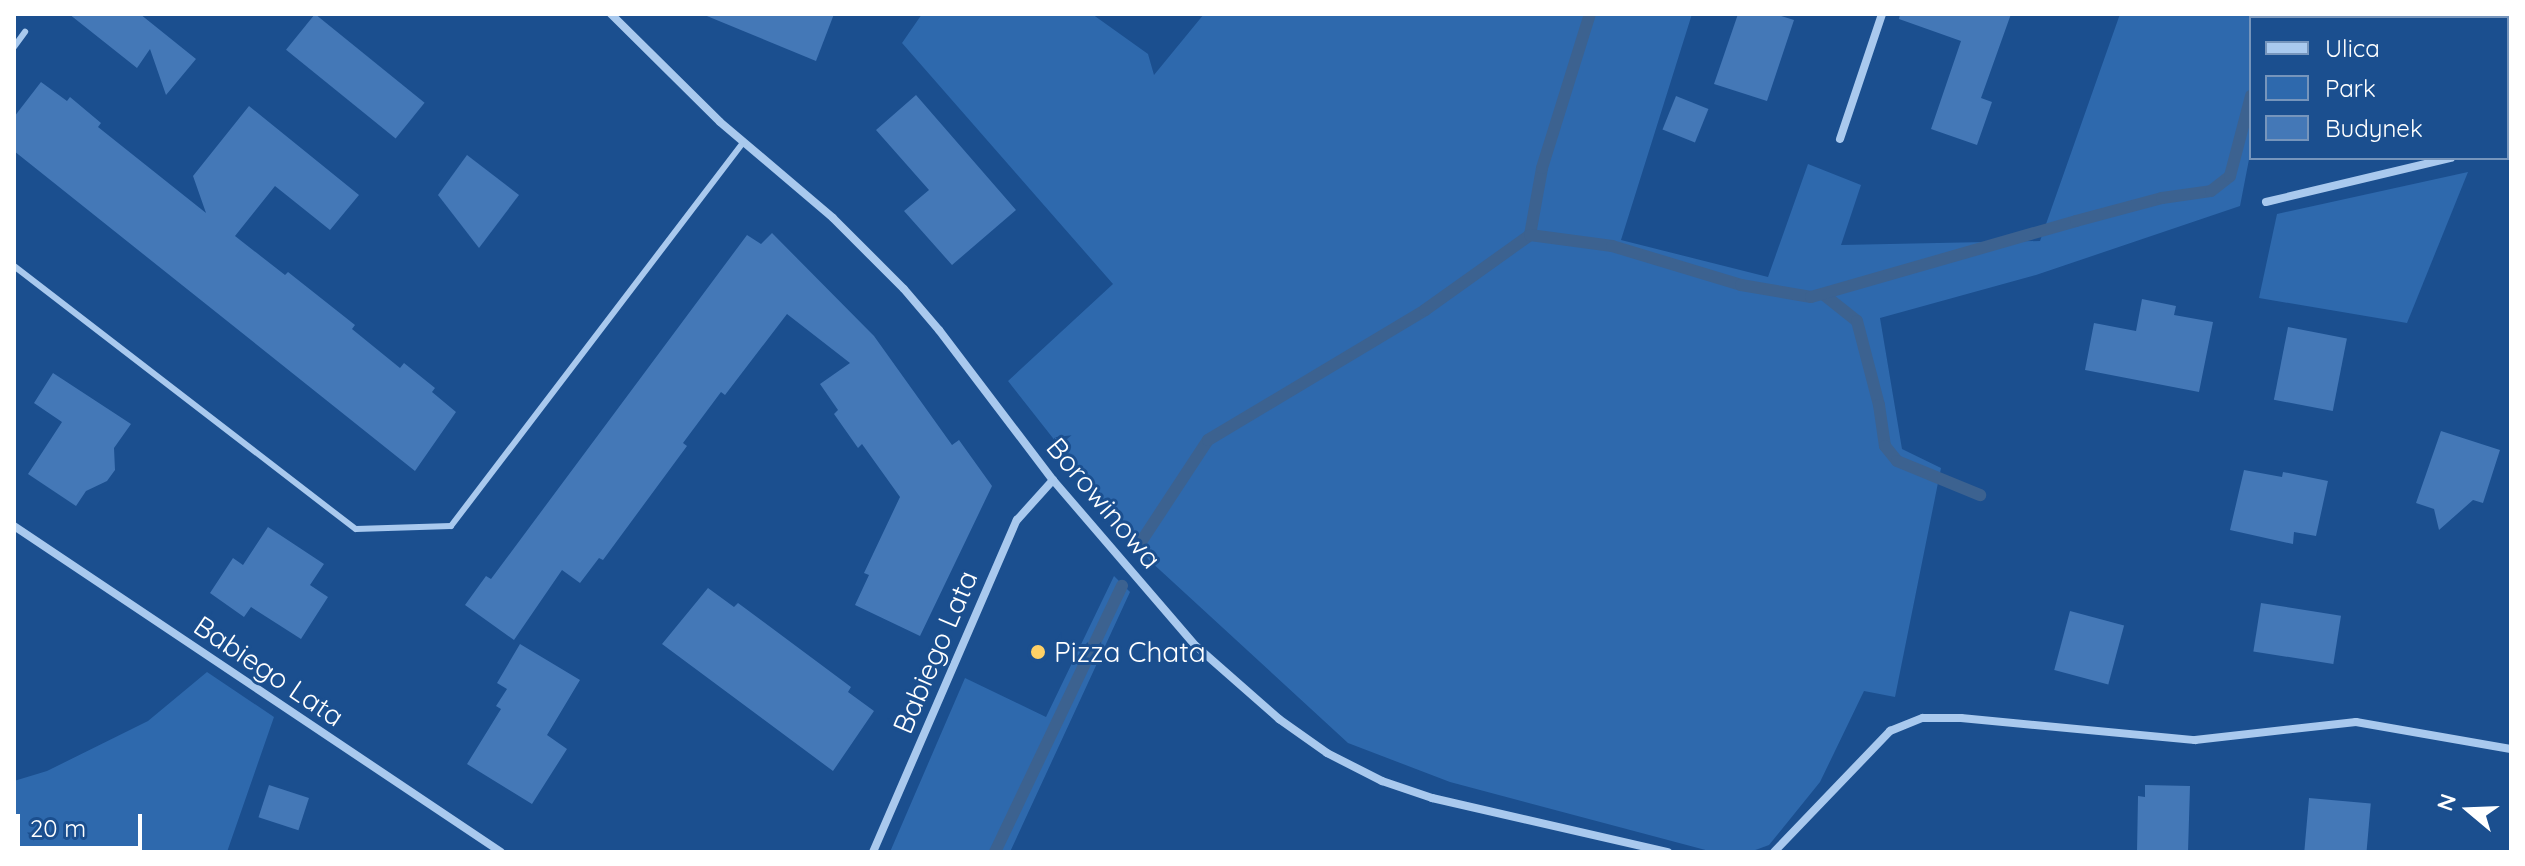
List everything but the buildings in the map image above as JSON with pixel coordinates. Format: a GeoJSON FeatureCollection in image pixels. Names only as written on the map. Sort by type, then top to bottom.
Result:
{"type":"FeatureCollection","features":[{"type":"Feature","properties":{"kind":"street","name":"Borowinowa"},"geometry":{"type":"LineString","coordinates":[[611,14],[744,142],[833,218],[904,289],[1053,480],[1196,646],[1279,719],[1327,753],[1382,781],[1432,798],[1668,852]]}},
{"type":"Feature","properties":{"kind":"street"},"geometry":{"type":"LineString","coordinates":[[1840,139],[1882,14]]}},
{"type":"Feature","properties":{"kind":"street"},"geometry":{"type":"LineString","coordinates":[[2266,202],[2443,160]]}},
{"type":"Feature","properties":{"kind":"street","name":"Babiego Lata"},"geometry":{"type":"LineString","coordinates":[[873,852],[1017,520],[1053,480]]}},
{"type":"Feature","properties":{"kind":"street","name":"Babiego Lata"},"geometry":{"type":"LineString","coordinates":[[14,526],[501,852]]}},
{"type":"Feature","properties":{"kind":"street"},"geometry":{"type":"LineString","coordinates":[[1774,852],[1863,755],[1890,731],[1923,718],[2195,740],[2356,722],[2511,749]]}},
{"type":"Feature","properties":{"kind":"lane"},"geometry":{"type":"LineString","coordinates":[[14,47],[25,32]]}},
{"type":"Feature","properties":{"kind":"lane"},"geometry":{"type":"LineString","coordinates":[[14,266],[356,529],[451,526],[744,142]]}},
{"type":"Feature","properties":{"kind":"green space"},"geometry":{"type":"Polygon","coordinates":[[[922,14],[1092,14],[1148,54],[1154,75],[1204,14],[1692,14],[1621,240],[1768,277],[1808,164],[1861,185],[1841,245],[2040,241],[2120,14],[2308,14],[2249,16],[2249,159],[2240,206],[2036,275],[1880,318],[1902,449],[1941,468],[1895,697],[1864,691],[1820,782],[1769,845],[1750,852],[1713,852],[1450,782],[1348,743],[1149,560],[1008,381],[1113,284],[902,43],[922,14]]]}},
{"type":"Feature","properties":{"kind":"green space"},"geometry":{"type":"Polygon","coordinates":[[[2468,172],[2407,323],[2259,298],[2277,214],[2468,172]]]}},
{"type":"Feature","properties":{"kind":"green space"},"geometry":{"type":"Polygon","coordinates":[[[1114,576],[1130,592],[1010,852],[890,852],[965,678],[1046,717],[1114,576]]]}},
{"type":"Feature","properties":{"kind":"green space"},"geometry":{"type":"Polygon","coordinates":[[[207,672],[274,717],[227,852],[14,852],[14,781],[47,771],[148,721],[207,672]]]}},
{"type":"Feature","properties":{"kind":"waterway"},"geometry":{"type":"LineString","coordinates":[[1530,235],[1542,168],[1590,14]]}},
{"type":"Feature","properties":{"kind":"waterway"},"geometry":{"type":"LineString","coordinates":[[1137,548],[1208,440],[1425,310],[1530,235],[1612,246],[1741,285],[1811,297],[2162,198],[2211,191],[2230,176],[2249,104]]}},
{"type":"Feature","properties":{"kind":"waterway"},"geometry":{"type":"LineString","coordinates":[[1823,294],[1857,321],[1879,405],[1885,446],[1897,461],[1980,495]]}},
{"type":"Feature","properties":{"kind":"waterway"},"geometry":{"type":"LineString","coordinates":[[995,852],[1122,586]]}},
{"type":"Feature","properties":{"kind":"place","name":"Pizza Chata"},"geometry":{"type":"Point","coordinates":[1038,652]}}]}
